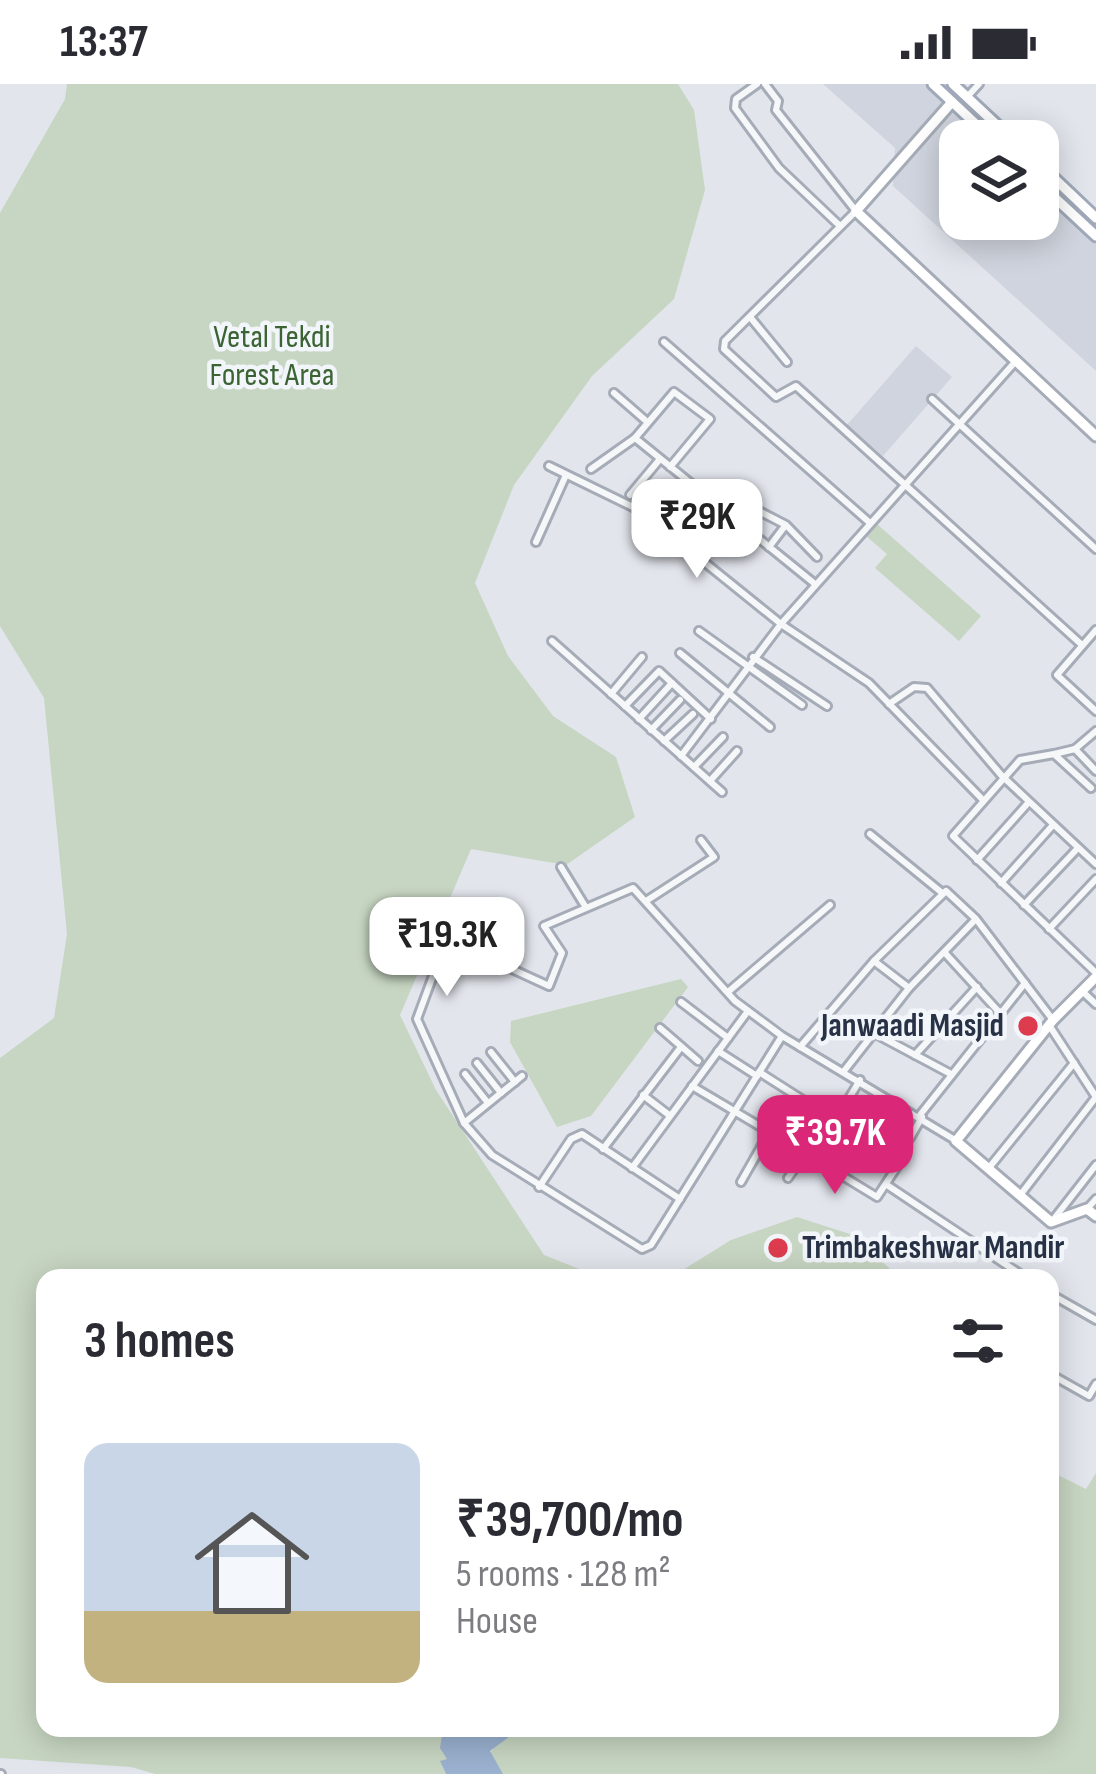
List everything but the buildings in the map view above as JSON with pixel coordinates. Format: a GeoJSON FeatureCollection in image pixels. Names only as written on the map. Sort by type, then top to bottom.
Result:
{"type":"FeatureCollection","features":[{"type":"Feature","properties":{"kind":"street"},"geometry":{"type":"LineString","coordinates":[[840,226],[778,168],[735,108],[736,99],[761,84],[778,100],[776,110],[856,212],[1096,436]]}},
{"type":"Feature","properties":{"kind":"street"},"geometry":{"type":"LineString","coordinates":[[933,84],[971,120]]}},
{"type":"Feature","properties":{"kind":"street"},"geometry":{"type":"LineString","coordinates":[[953,84],[992,120]]}},
{"type":"Feature","properties":{"kind":"street"},"geometry":{"type":"LineString","coordinates":[[968,97],[979,84]]}},
{"type":"Feature","properties":{"kind":"street"},"geometry":{"type":"LineString","coordinates":[[952,102],[856,212],[724,349],[776,397],[796,386],[1082,645]]}},
{"type":"Feature","properties":{"kind":"street"},"geometry":{"type":"LineString","coordinates":[[1059,184],[1096,218]]}},
{"type":"Feature","properties":{"kind":"street"},"geometry":{"type":"LineString","coordinates":[[1059,202],[1096,236]]}},
{"type":"Feature","properties":{"kind":"street"},"geometry":{"type":"LineString","coordinates":[[750,317],[787,362]]}},
{"type":"Feature","properties":{"kind":"street"},"geometry":{"type":"LineString","coordinates":[[664,342],[871,523]]}},
{"type":"Feature","properties":{"kind":"street"},"geometry":{"type":"LineString","coordinates":[[681,756],[753,657],[1015,362]]}},
{"type":"Feature","properties":{"kind":"street"},"geometry":{"type":"LineString","coordinates":[[591,469],[634,438],[674,392],[710,419],[670,466]]}},
{"type":"Feature","properties":{"kind":"street"},"geometry":{"type":"LineString","coordinates":[[614,393],[645,420]]}},
{"type":"Feature","properties":{"kind":"street"},"geometry":{"type":"LineString","coordinates":[[932,399],[1096,549]]}},
{"type":"Feature","properties":{"kind":"street"},"geometry":{"type":"LineString","coordinates":[[634,438],[815,584]]}},
{"type":"Feature","properties":{"kind":"street"},"geometry":{"type":"LineString","coordinates":[[630,495],[661,459]]}},
{"type":"Feature","properties":{"kind":"street"},"geometry":{"type":"LineString","coordinates":[[549,466],[641,511],[781,624],[868,683],[982,799]]}},
{"type":"Feature","properties":{"kind":"street"},"geometry":{"type":"LineString","coordinates":[[536,542],[566,475]]}},
{"type":"Feature","properties":{"kind":"street"},"geometry":{"type":"LineString","coordinates":[[758,510],[786,525],[817,557]]}},
{"type":"Feature","properties":{"kind":"street"},"geometry":{"type":"LineString","coordinates":[[700,544],[725,512]]}},
{"type":"Feature","properties":{"kind":"street"},"geometry":{"type":"LineString","coordinates":[[769,547],[786,525]]}},
{"type":"Feature","properties":{"kind":"street"},"geometry":{"type":"LineString","coordinates":[[699,631],[802,705]]}},
{"type":"Feature","properties":{"kind":"street"},"geometry":{"type":"LineString","coordinates":[[1096,631],[1057,675],[1096,711]]}},
{"type":"Feature","properties":{"kind":"street"},"geometry":{"type":"LineString","coordinates":[[552,641],[722,792]]}},
{"type":"Feature","properties":{"kind":"street"},"geometry":{"type":"LineString","coordinates":[[680,652],[770,728]]}},
{"type":"Feature","properties":{"kind":"street"},"geometry":{"type":"LineString","coordinates":[[610,694],[642,657]]}},
{"type":"Feature","properties":{"kind":"street"},"geometry":{"type":"LineString","coordinates":[[753,657],[827,706]]}},
{"type":"Feature","properties":{"kind":"street"},"geometry":{"type":"LineString","coordinates":[[625,706],[657,671],[711,719]]}},
{"type":"Feature","properties":{"kind":"street"},"geometry":{"type":"LineString","coordinates":[[639,719],[672,683]]}},
{"type":"Feature","properties":{"kind":"street"},"geometry":{"type":"LineString","coordinates":[[890,704],[924,686],[1028,803],[1096,865]]}},
{"type":"Feature","properties":{"kind":"street"},"geometry":{"type":"LineString","coordinates":[[651,730],[680,700]]}},
{"type":"Feature","properties":{"kind":"street"},"geometry":{"type":"LineString","coordinates":[[664,742],[693,714]]}},
{"type":"Feature","properties":{"kind":"street"},"geometry":{"type":"LineString","coordinates":[[956,1141],[1051,1022],[1096,975],[952,836],[1020,760],[1075,749],[1096,730]]}},
{"type":"Feature","properties":{"kind":"street"},"geometry":{"type":"LineString","coordinates":[[694,767],[723,737]]}},
{"type":"Feature","properties":{"kind":"street"},"geometry":{"type":"LineString","coordinates":[[1075,749],[1096,771]]}},
{"type":"Feature","properties":{"kind":"street"},"geometry":{"type":"LineString","coordinates":[[710,781],[737,751]]}},
{"type":"Feature","properties":{"kind":"street"},"geometry":{"type":"LineString","coordinates":[[1054,754],[1091,788]]}},
{"type":"Feature","properties":{"kind":"street"},"geometry":{"type":"LineString","coordinates":[[976,860],[1028,803]]}},
{"type":"Feature","properties":{"kind":"street"},"geometry":{"type":"LineString","coordinates":[[1001,884],[1053,826]]}},
{"type":"Feature","properties":{"kind":"street"},"geometry":{"type":"LineString","coordinates":[[870,834],[940,892],[954,894],[1024,983],[1096,1097],[1019,1197]]}},
{"type":"Feature","properties":{"kind":"street"},"geometry":{"type":"LineString","coordinates":[[646,901],[714,857],[701,840]]}},
{"type":"Feature","properties":{"kind":"street"},"geometry":{"type":"LineString","coordinates":[[1024,905],[1078,848]]}},
{"type":"Feature","properties":{"kind":"street"},"geometry":{"type":"LineString","coordinates":[[561,866],[585,906]]}},
{"type":"Feature","properties":{"kind":"street"},"geometry":{"type":"LineString","coordinates":[[1049,929],[1096,879]]}},
{"type":"Feature","properties":{"kind":"street"},"geometry":{"type":"LineString","coordinates":[[782,1036],[645,1249],[492,1155],[464,1123],[417,1019],[440,954],[464,947],[549,986],[562,953],[544,926],[629,887],[748,1011],[800,1047],[921,1116],[1051,1222]]}},
{"type":"Feature","properties":{"kind":"street"},"geometry":{"type":"LineString","coordinates":[[800,1047],[940,892]]}},
{"type":"Feature","properties":{"kind":"street"},"geometry":{"type":"LineString","coordinates":[[728,992],[830,905]]}},
{"type":"Feature","properties":{"kind":"street"},"geometry":{"type":"LineString","coordinates":[[844,1071],[909,988],[976,920]]}},
{"type":"Feature","properties":{"kind":"street"},"geometry":{"type":"LineString","coordinates":[[945,952],[999,1012]]}},
{"type":"Feature","properties":{"kind":"street"},"geometry":{"type":"LineString","coordinates":[[874,961],[909,988]]}},
{"type":"Feature","properties":{"kind":"street"},"geometry":{"type":"LineString","coordinates":[[910,1138],[949,1073],[1024,983]]}},
{"type":"Feature","properties":{"kind":"street"},"geometry":{"type":"LineString","coordinates":[[915,1054],[976,987]]}},
{"type":"Feature","properties":{"kind":"street"},"geometry":{"type":"LineString","coordinates":[[1082,991],[1096,1004]]}},
{"type":"Feature","properties":{"kind":"street"},"geometry":{"type":"LineString","coordinates":[[681,1002],[728,1038]]}},
{"type":"Feature","properties":{"kind":"street"},"geometry":{"type":"LineString","coordinates":[[632,1168],[748,1011]]}},
{"type":"Feature","properties":{"kind":"street"},"geometry":{"type":"LineString","coordinates":[[660,1028],[698,1061]]}},
{"type":"Feature","properties":{"kind":"street"},"geometry":{"type":"LineString","coordinates":[[874,1033],[949,1073]]}},
{"type":"Feature","properties":{"kind":"street"},"geometry":{"type":"LineString","coordinates":[[603,1149],[681,1047]]}},
{"type":"Feature","properties":{"kind":"street"},"geometry":{"type":"LineString","coordinates":[[692,1087],[877,1197],[887,1185],[900,1162],[718,1051]]}},
{"type":"Feature","properties":{"kind":"street"},"geometry":{"type":"LineString","coordinates":[[464,1123],[518,1079],[491,1052]]}},
{"type":"Feature","properties":{"kind":"street"},"geometry":{"type":"LineString","coordinates":[[477,1063],[501,1093]]}},
{"type":"Feature","properties":{"kind":"street"},"geometry":{"type":"LineString","coordinates":[[988,1169],[1074,1063]]}},
{"type":"Feature","properties":{"kind":"street"},"geometry":{"type":"LineString","coordinates":[[465,1074],[488,1103]]}},
{"type":"Feature","properties":{"kind":"street"},"geometry":{"type":"LineString","coordinates":[[788,1178],[836,1119],[860,1080]]}},
{"type":"Feature","properties":{"kind":"street"},"geometry":{"type":"LineString","coordinates":[[643,1095],[670,1115]]}},
{"type":"Feature","properties":{"kind":"street"},"geometry":{"type":"LineString","coordinates":[[741,1182],[770,1131]]}},
{"type":"Feature","properties":{"kind":"street"},"geometry":{"type":"LineString","coordinates":[[539,1187],[576,1135],[680,1199]]}},
{"type":"Feature","properties":{"kind":"street"},"geometry":{"type":"LineString","coordinates":[[1051,1222],[1096,1165]]}},
{"type":"Feature","properties":{"kind":"street"},"geometry":{"type":"LineString","coordinates":[[887,1185],[1013,1269]]}},
{"type":"Feature","properties":{"kind":"street"},"geometry":{"type":"LineString","coordinates":[[1051,1222],[1092,1212],[1096,1199]]}},
{"type":"Feature","properties":{"kind":"street"},"geometry":{"type":"LineString","coordinates":[[1059,1302],[1096,1320]]}},
{"type":"Feature","properties":{"kind":"street"},"geometry":{"type":"LineString","coordinates":[[1059,1379],[1089,1396],[1096,1384]]}},
{"type":"Feature","properties":{"kind":"shaded area"},"geometry":{"type":"Polygon","coordinates":[[[823,84],[924,84],[963,120],[939,120],[939,228],[893,186],[895,148],[823,84]]]}},
{"type":"Feature","properties":{"kind":"shaded area"},"geometry":{"type":"Polygon","coordinates":[[[1059,210],[1096,244],[1096,371],[952,240],[1059,240],[1059,210]]]}},
{"type":"Feature","properties":{"kind":"shaded area"},"geometry":{"type":"Polygon","coordinates":[[[916,346],[952,377],[883,456],[847,425],[916,346]]]}},
{"type":"Feature","properties":{"kind":"green space","name":"Vetal Tekdi Forest Area"},"geometry":{"type":"Polygon","coordinates":[[[67,84],[678,84],[694,110],[705,190],[674,299],[592,376],[514,485],[475,583],[508,656],[553,716],[616,757],[635,817],[566,865],[471,849],[400,1015],[436,1090],[544,1255],[579,1269],[36,1269],[36,1737],[442,1737],[447,1759],[441,1763],[446,1774],[155,1774],[131,1767],[0,1758],[0,1058],[54,1018],[67,934],[44,698],[0,626],[0,213],[65,99],[67,84]]]}},
{"type":"Feature","properties":{"kind":"green space"},"geometry":{"type":"Polygon","coordinates":[[[877,524],[981,616],[959,641],[875,568],[887,554],[866,536],[877,524]]]}},
{"type":"Feature","properties":{"kind":"green space"},"geometry":{"type":"Polygon","coordinates":[[[681,979],[688,987],[591,1116],[557,1127],[510,1042],[511,1021],[681,979]]]}},
{"type":"Feature","properties":{"kind":"green space"},"geometry":{"type":"Polygon","coordinates":[[[797,1217],[853,1235],[890,1269],[684,1269],[731,1240],[797,1217]]]}},
{"type":"Feature","properties":{"kind":"green space"},"geometry":{"type":"Polygon","coordinates":[[[1096,1473],[1096,1774],[503,1774],[490,1753],[502,1737],[1059,1737],[1059,1476],[1086,1489],[1096,1473]]]}},
{"type":"Feature","properties":{"kind":"water"},"geometry":{"type":"Polygon","coordinates":[[[442,1737],[509,1737],[490,1751],[503,1774],[446,1774],[440,1761],[447,1759],[440,1748],[442,1737]]]}},
{"type":"Feature","properties":{"kind":"place","name":"Janwaadi Masjid"},"geometry":{"type":"Point","coordinates":[1028,1026]}},
{"type":"Feature","properties":{"kind":"place","name":"Trimbakeshwar Mandir"},"geometry":{"type":"Point","coordinates":[778,1248]}}]}
